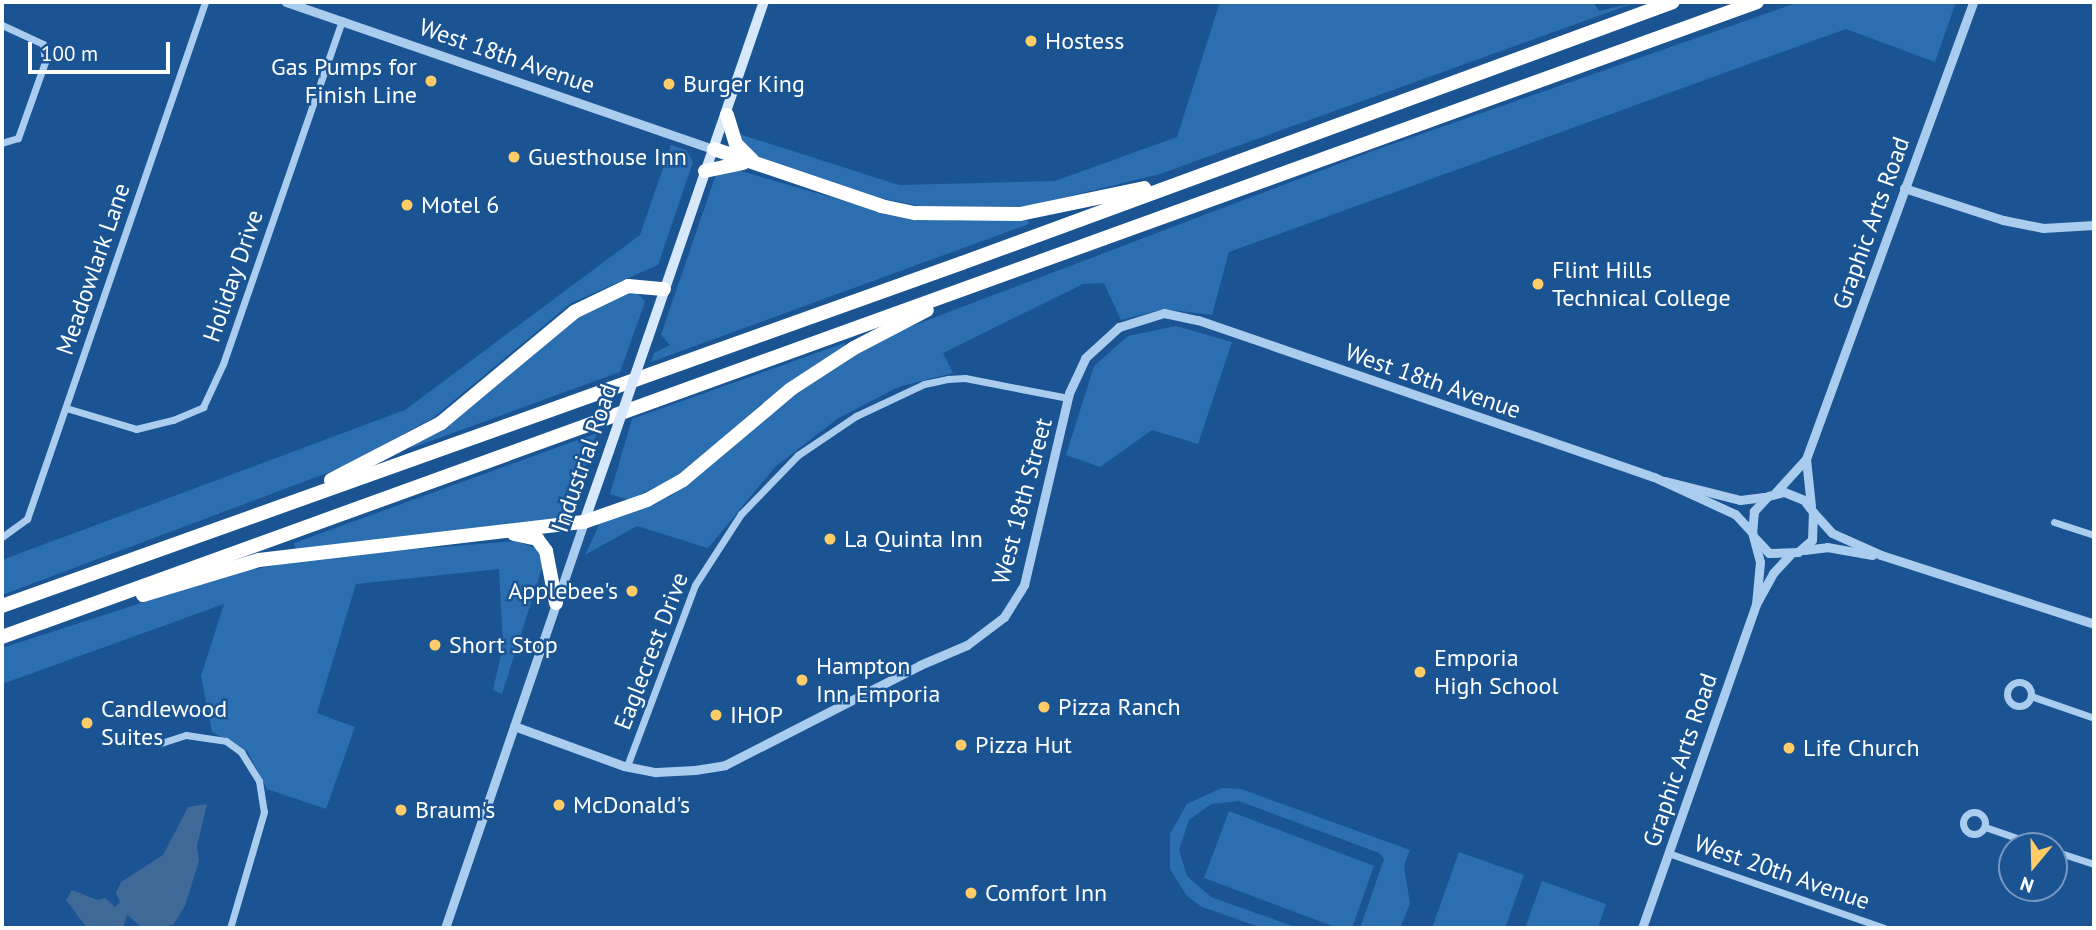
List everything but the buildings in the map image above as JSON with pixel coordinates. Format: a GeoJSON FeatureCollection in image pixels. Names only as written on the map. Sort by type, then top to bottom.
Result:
{"type":"FeatureCollection","features":[{"type":"Feature","properties":{"kind":"highway"},"geometry":{"type":"LineString","coordinates":[[2,606],[1203,175],[1673,2]]}},
{"type":"Feature","properties":{"kind":"highway"},"geometry":{"type":"LineString","coordinates":[[2,637],[650,399],[958,292],[1757,2]]}},
{"type":"Feature","properties":{"kind":"highway"},"geometry":{"type":"LineString","coordinates":[[727,115],[736,144],[755,163]]}},
{"type":"Feature","properties":{"kind":"highway"},"geometry":{"type":"LineString","coordinates":[[714,149],[881,206],[962,216],[1046,211],[1203,175]]}},
{"type":"Feature","properties":{"kind":"highway"},"geometry":{"type":"LineString","coordinates":[[705,171],[755,163]]}},
{"type":"Feature","properties":{"kind":"highway"},"geometry":{"type":"LineString","coordinates":[[300,500],[441,422],[574,312],[628,286],[664,289]]}},
{"type":"Feature","properties":{"kind":"highway"},"geometry":{"type":"LineString","coordinates":[[81,609],[120,603],[259,560],[584,522],[647,500],[683,480],[791,389],[854,348],[958,292]]}},
{"type":"Feature","properties":{"kind":"highway"},"geometry":{"type":"LineString","coordinates":[[492,533],[537,540],[546,551],[556,603]]}},
{"type":"Feature","properties":{"kind":"main road","name":"Industrial Road"},"geometry":{"type":"LineString","coordinates":[[584,522],[764,2]]}},
{"type":"Feature","properties":{"kind":"street","name":"Meadowlark Lane"},"geometry":{"type":"LineString","coordinates":[[2,537],[27,519],[205,2]]}},
{"type":"Feature","properties":{"kind":"street","name":"West 18th Avenue"},"geometry":{"type":"LineString","coordinates":[[286,2],[714,149]]}},
{"type":"Feature","properties":{"kind":"street","name":"Graphic Arts Road"},"geometry":{"type":"LineString","coordinates":[[1771,495],[1806,459],[1973,2]]}},
{"type":"Feature","properties":{"kind":"street","name":"Holiday Drive"},"geometry":{"type":"LineString","coordinates":[[66,408],[136,429],[173,421],[204,407],[223,364],[342,20]]}},
{"type":"Feature","properties":{"kind":"street"},"geometry":{"type":"LineString","coordinates":[[2,25],[43,44],[45,62],[18,138],[2,143]]}},
{"type":"Feature","properties":{"kind":"street"},"geometry":{"type":"LineString","coordinates":[[1904,188],[2003,220],[2043,228],[2094,225]]}},
{"type":"Feature","properties":{"kind":"street","name":"West 18th Street"},"geometry":{"type":"LineString","coordinates":[[513,726],[627,766],[656,772],[725,765],[920,665],[968,645],[997,624],[1024,585],[1068,398],[1085,358],[1119,327],[1164,313],[1192,319]]}},
{"type":"Feature","properties":{"kind":"street","name":"West 18th Avenue"},"geometry":{"type":"LineString","coordinates":[[1192,319],[1660,480],[1740,500],[1771,495]]}},
{"type":"Feature","properties":{"kind":"street","name":"Eaglecrest Drive"},"geometry":{"type":"LineString","coordinates":[[627,766],[695,585],[741,514],[798,455],[856,416],[910,390],[948,379],[986,381],[1068,398]]}},
{"type":"Feature","properties":{"kind":"street","name":"Graphic Arts Road"},"geometry":{"type":"LineString","coordinates":[[1806,459],[1812,510]]}},
{"type":"Feature","properties":{"kind":"street","name":"West 18th Avenue"},"geometry":{"type":"LineString","coordinates":[[1660,480],[1735,514],[1753,535]]}},
{"type":"Feature","properties":{"kind":"street"},"geometry":{"type":"LineString","coordinates":[[1881,555],[1827,547],[1794,554],[1769,553],[1753,535],[1754,512],[1771,495],[1795,494],[1832,533],[1881,555],[2094,624]]}},
{"type":"Feature","properties":{"kind":"street"},"geometry":{"type":"LineString","coordinates":[[1794,554],[1812,540],[1812,510]]}},
{"type":"Feature","properties":{"kind":"street","name":"Industrial Road"},"geometry":{"type":"LineString","coordinates":[[445,928],[584,522]]}},
{"type":"Feature","properties":{"kind":"street"},"geometry":{"type":"LineString","coordinates":[[2054,522],[2094,535]]}},
{"type":"Feature","properties":{"kind":"street","name":"Graphic Arts Road"},"geometry":{"type":"LineString","coordinates":[[1753,535],[1760,562],[1756,604]]}},
{"type":"Feature","properties":{"kind":"street","name":"Graphic Arts Road"},"geometry":{"type":"LineString","coordinates":[[1642,928],[1756,604],[1773,573],[1794,554]]}},
{"type":"Feature","properties":{"kind":"street"},"geometry":{"type":"LineString","coordinates":[[2031,696],[2094,718]]}},
{"type":"Feature","properties":{"kind":"street"},"geometry":{"type":"LineString","coordinates":[[161,743],[186,735],[218,738],[241,752],[258,781],[264,812],[230,928]]}},
{"type":"Feature","properties":{"kind":"street"},"geometry":{"type":"LineString","coordinates":[[1985,827],[1999,832]]}},
{"type":"Feature","properties":{"kind":"street","name":"West 20th Avenue"},"geometry":{"type":"LineString","coordinates":[[1668,853],[1884,928]]}},
{"type":"Feature","properties":{"kind":"street"},"geometry":{"type":"LineString","coordinates":[[2068,856],[2094,864]]}},
{"type":"Feature","properties":{"kind":"shaded area"},"geometry":{"type":"Polygon","coordinates":[[[1220,2],[1593,2],[1599,11],[1637,2],[1160,174],[1025,207],[921,206],[879,198],[757,158],[747,152],[739,134],[899,185],[1055,181],[1177,137],[1220,2]]]}},
{"type":"Feature","properties":{"kind":"shaded area"},"geometry":{"type":"Polygon","coordinates":[[[1799,2],[1956,2],[1935,62],[1846,29],[1229,252],[1212,315],[1164,309],[1121,320],[1104,283],[1083,284],[943,353],[953,373],[898,387],[837,419],[775,467],[708,548],[637,526],[585,555],[600,523],[671,496],[821,373],[891,334],[1370,152],[1799,2]]]}},
{"type":"Feature","properties":{"kind":"shaded area"},"geometry":{"type":"Polygon","coordinates":[[[671,145],[686,150],[693,162],[658,265],[571,303],[433,418],[343,467],[2,595],[2,560],[405,410],[640,235],[671,145]]]}},
{"type":"Feature","properties":{"kind":"shaded area"},"geometry":{"type":"Polygon","coordinates":[[[737,170],[879,211],[959,221],[1027,219],[1029,224],[651,362],[654,353],[670,345],[661,335],[716,174],[737,170]]]}},
{"type":"Feature","properties":{"kind":"shaded area"},"geometry":{"type":"Polygon","coordinates":[[[620,292],[637,292],[645,302],[620,372],[409,449],[577,316],[620,292]]]}},
{"type":"Feature","properties":{"kind":"shaded area"},"geometry":{"type":"Polygon","coordinates":[[[1176,326],[1232,342],[1198,444],[1152,430],[1100,467],[1066,455],[1094,366],[1128,336],[1176,326]]]}},
{"type":"Feature","properties":{"kind":"shaded area"},"geometry":{"type":"Polygon","coordinates":[[[844,343],[846,347],[759,406],[686,472],[629,500],[610,494],[632,419],[844,343]]]}},
{"type":"Feature","properties":{"kind":"shaded area"},"geometry":{"type":"Polygon","coordinates":[[[597,433],[568,519],[296,549],[294,543],[597,433]]]}},
{"type":"Feature","properties":{"kind":"shaded area"},"geometry":{"type":"Polygon","coordinates":[[[517,541],[537,549],[543,565],[502,694],[493,690],[503,646],[499,569],[356,584],[317,713],[355,727],[326,809],[267,789],[247,751],[212,732],[201,676],[224,604],[2,684],[2,648],[234,573],[317,557],[517,541]]]}},
{"type":"Feature","properties":{"kind":"shaded area"},"geometry":{"type":"Polygon","coordinates":[[[1222,788],[1241,789],[1410,850],[1404,866],[1410,904],[1400,928],[1360,928],[1384,859],[1379,853],[1239,801],[1211,804],[1189,820],[1179,850],[1187,876],[1211,897],[1298,928],[1262,928],[1202,907],[1187,896],[1170,869],[1170,834],[1187,804],[1222,788]]]}},
{"type":"Feature","properties":{"kind":"shaded area"},"geometry":{"type":"Polygon","coordinates":[[[207,804],[197,846],[199,861],[185,906],[173,925],[143,928],[127,915],[123,928],[87,928],[66,900],[72,890],[98,900],[105,898],[115,907],[120,902],[116,893],[121,882],[163,855],[188,807],[207,804]]]}},
{"type":"Feature","properties":{"kind":"shaded area"},"geometry":{"type":"Polygon","coordinates":[[[1229,811],[1374,866],[1352,928],[1338,928],[1204,878],[1229,811]]]}},
{"type":"Feature","properties":{"kind":"shaded area"},"geometry":{"type":"Polygon","coordinates":[[[1459,852],[1524,875],[1505,928],[1432,928],[1459,852]]]}},
{"type":"Feature","properties":{"kind":"shaded area"},"geometry":{"type":"Polygon","coordinates":[[[1542,881],[1606,904],[1598,928],[1525,928],[1542,881]]]}},
{"type":"Feature","properties":{"kind":"place","name":"Hostess"},"geometry":{"type":"Point","coordinates":[1031,41]}},
{"type":"Feature","properties":{"kind":"place","name":"Gas Pumps for Finish Line"},"geometry":{"type":"Point","coordinates":[431,81]}},
{"type":"Feature","properties":{"kind":"place","name":"Burger King"},"geometry":{"type":"Point","coordinates":[669,84]}},
{"type":"Feature","properties":{"kind":"place","name":"Guesthouse Inn"},"geometry":{"type":"Point","coordinates":[514,157]}},
{"type":"Feature","properties":{"kind":"place","name":"Motel 6"},"geometry":{"type":"Point","coordinates":[407,205]}},
{"type":"Feature","properties":{"kind":"place","name":"Flint Hills Technical College"},"geometry":{"type":"Point","coordinates":[1538,284]}},
{"type":"Feature","properties":{"kind":"place","name":"La Quinta Inn"},"geometry":{"type":"Point","coordinates":[830,539]}},
{"type":"Feature","properties":{"kind":"place","name":"Applebee's"},"geometry":{"type":"Point","coordinates":[632,591]}},
{"type":"Feature","properties":{"kind":"place","name":"Short Stop"},"geometry":{"type":"Point","coordinates":[435,645]}},
{"type":"Feature","properties":{"kind":"place","name":"Emporia High School"},"geometry":{"type":"Point","coordinates":[1420,672]}},
{"type":"Feature","properties":{"kind":"place","name":"Hampton Inn Emporia"},"geometry":{"type":"Point","coordinates":[802,680]}},
{"type":"Feature","properties":{"kind":"place","name":"Pizza Ranch"},"geometry":{"type":"Point","coordinates":[1044,707]}},
{"type":"Feature","properties":{"kind":"place","name":"IHOP"},"geometry":{"type":"Point","coordinates":[716,715]}},
{"type":"Feature","properties":{"kind":"place","name":"Candlewood Suites"},"geometry":{"type":"Point","coordinates":[87,723]}},
{"type":"Feature","properties":{"kind":"place","name":"Pizza Hut"},"geometry":{"type":"Point","coordinates":[961,745]}},
{"type":"Feature","properties":{"kind":"place","name":"Life Church"},"geometry":{"type":"Point","coordinates":[1789,748]}},
{"type":"Feature","properties":{"kind":"place","name":"McDonald's"},"geometry":{"type":"Point","coordinates":[559,805]}},
{"type":"Feature","properties":{"kind":"place","name":"Braum's"},"geometry":{"type":"Point","coordinates":[401,810]}},
{"type":"Feature","properties":{"kind":"place","name":"Comfort Inn"},"geometry":{"type":"Point","coordinates":[971,893]}}]}
